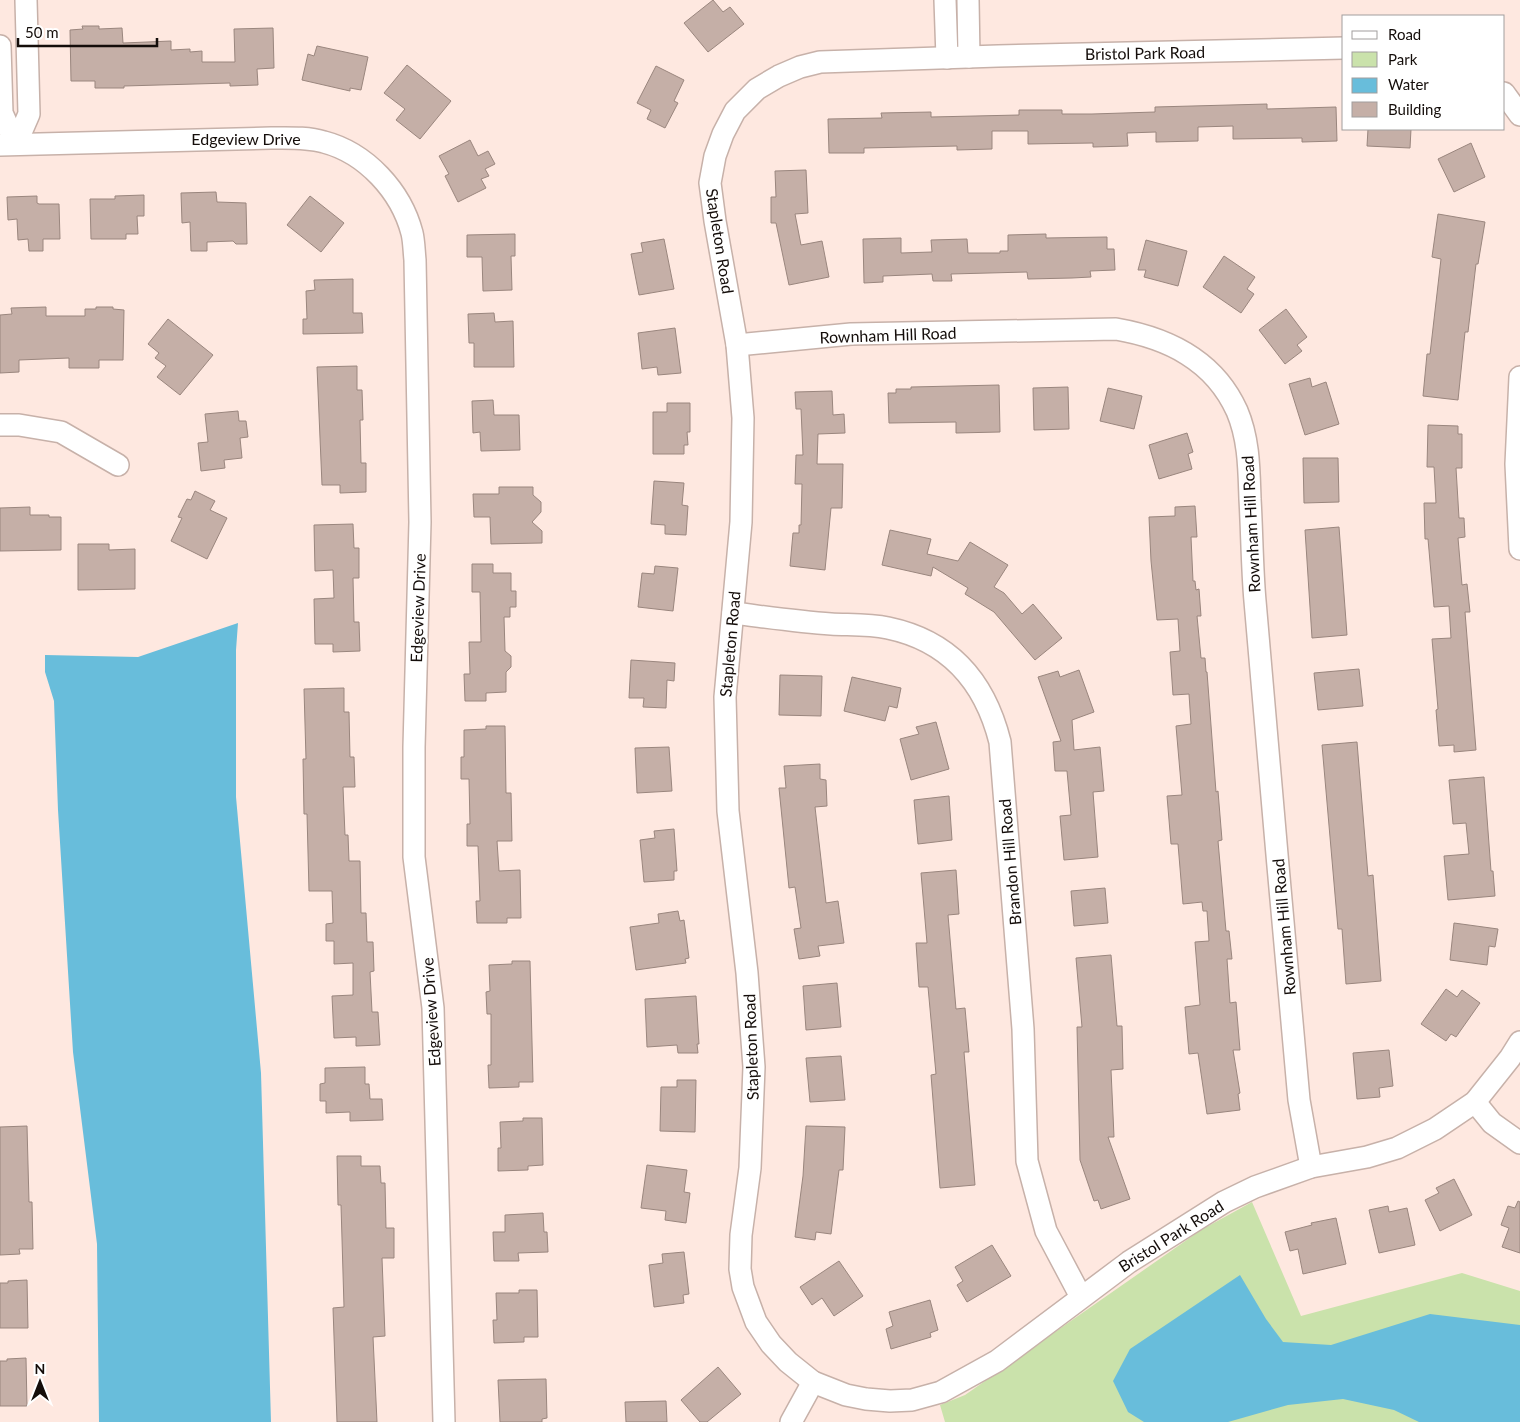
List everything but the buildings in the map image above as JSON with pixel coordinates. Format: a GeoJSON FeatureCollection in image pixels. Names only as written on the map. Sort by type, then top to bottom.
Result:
{"type":"FeatureCollection","features":[{"type":"Feature","properties":{"kind":"street"},"geometry":{"type":"LineString","coordinates":[[8,144],[28,114],[26,0]]}},
{"type":"Feature","properties":{"kind":"street"},"geometry":{"type":"LineString","coordinates":[[945,0],[946,58]]}},
{"type":"Feature","properties":{"kind":"street"},"geometry":{"type":"LineString","coordinates":[[968,0],[969,57]]}},
{"type":"Feature","properties":{"kind":"street"},"geometry":{"type":"LineString","coordinates":[[0,46],[2,113],[8,144]]}},
{"type":"Feature","properties":{"kind":"street","name":"Bristol Park Road"},"geometry":{"type":"LineString","coordinates":[[946,58],[1342,48]]}},
{"type":"Feature","properties":{"kind":"street","name":"Stapleton Road"},"geometry":{"type":"LineString","coordinates":[[813,1382],[788,1362],[771,1344],[756,1322],[743,1287],[740,1269],[750,1168],[754,1067],[747,973],[728,811],[724,697],[741,522],[743,418],[737,345],[714,221],[710,183],[715,156],[723,134],[735,111],[758,89],[780,76],[800,67],[820,62],[946,58]]}},
{"type":"Feature","properties":{"kind":"street"},"geometry":{"type":"LineString","coordinates":[[1505,94],[1520,115]]}},
{"type":"Feature","properties":{"kind":"street","name":"Edgeview Drive"},"geometry":{"type":"LineString","coordinates":[[8,144],[271,138],[300,138],[325,142],[349,152],[383,179],[402,206],[412,233],[415,260],[420,522],[414,747],[414,857],[433,1008],[444,1422]]}},
{"type":"Feature","properties":{"kind":"street","name":"Rownham Hill Road"},"geometry":{"type":"LineString","coordinates":[[737,345],[851,334],[1116,329],[1142,334],[1164,342],[1195,358],[1213,376],[1226,393],[1236,410],[1244,431],[1249,457],[1254,597],[1299,1100],[1311,1168]]}},
{"type":"Feature","properties":{"kind":"street"},"geometry":{"type":"LineString","coordinates":[[1520,377],[1516,464],[1520,549]]}},
{"type":"Feature","properties":{"kind":"street"},"geometry":{"type":"LineString","coordinates":[[0,425],[19,425],[60,432],[118,465]]}},
{"type":"Feature","properties":{"kind":"street","name":"Brandon Hill Road"},"geometry":{"type":"LineString","coordinates":[[733,613],[832,624],[870,625],[912,635],[929,641],[958,663],[971,678],[984,699],[995,723],[1000,742],[1023,1029],[1026,1161],[1046,1231],[1081,1297]]}},
{"type":"Feature","properties":{"kind":"street","name":"Bristol Park Road"},"geometry":{"type":"LineString","coordinates":[[813,1382],[846,1395],[890,1401],[912,1400],[941,1392],[997,1361],[1129,1262],[1224,1202],[1255,1187],[1311,1168],[1367,1157],[1397,1148],[1435,1129],[1475,1102],[1510,1058],[1520,1042]]}},
{"type":"Feature","properties":{"kind":"street"},"geometry":{"type":"LineString","coordinates":[[1475,1102],[1492,1123],[1520,1143]]}},
{"type":"Feature","properties":{"kind":"street"},"geometry":{"type":"LineString","coordinates":[[791,1422],[813,1382]]}},
{"type":"Feature","properties":{"kind":"green space"},"geometry":{"type":"Polygon","coordinates":[[[1252,1202],[1301,1316],[1462,1273],[1520,1291],[1520,1422],[945,1422],[940,1405],[965,1395],[1201,1230],[1252,1202]]]}},
{"type":"Feature","properties":{"kind":"water"},"geometry":{"type":"Polygon","coordinates":[[[238,623],[236,650],[236,797],[261,1073],[271,1422],[99,1422],[97,1244],[73,1052],[58,810],[54,701],[45,672],[45,655],[138,657],[238,623]]]}},
{"type":"Feature","properties":{"kind":"water"},"geometry":{"type":"Polygon","coordinates":[[[1240,1275],[1266,1319],[1283,1342],[1331,1345],[1430,1314],[1520,1325],[1520,1422],[1419,1422],[1394,1410],[1343,1399],[1288,1405],[1228,1422],[1144,1422],[1128,1412],[1113,1381],[1130,1349],[1240,1275]]]}}]}
